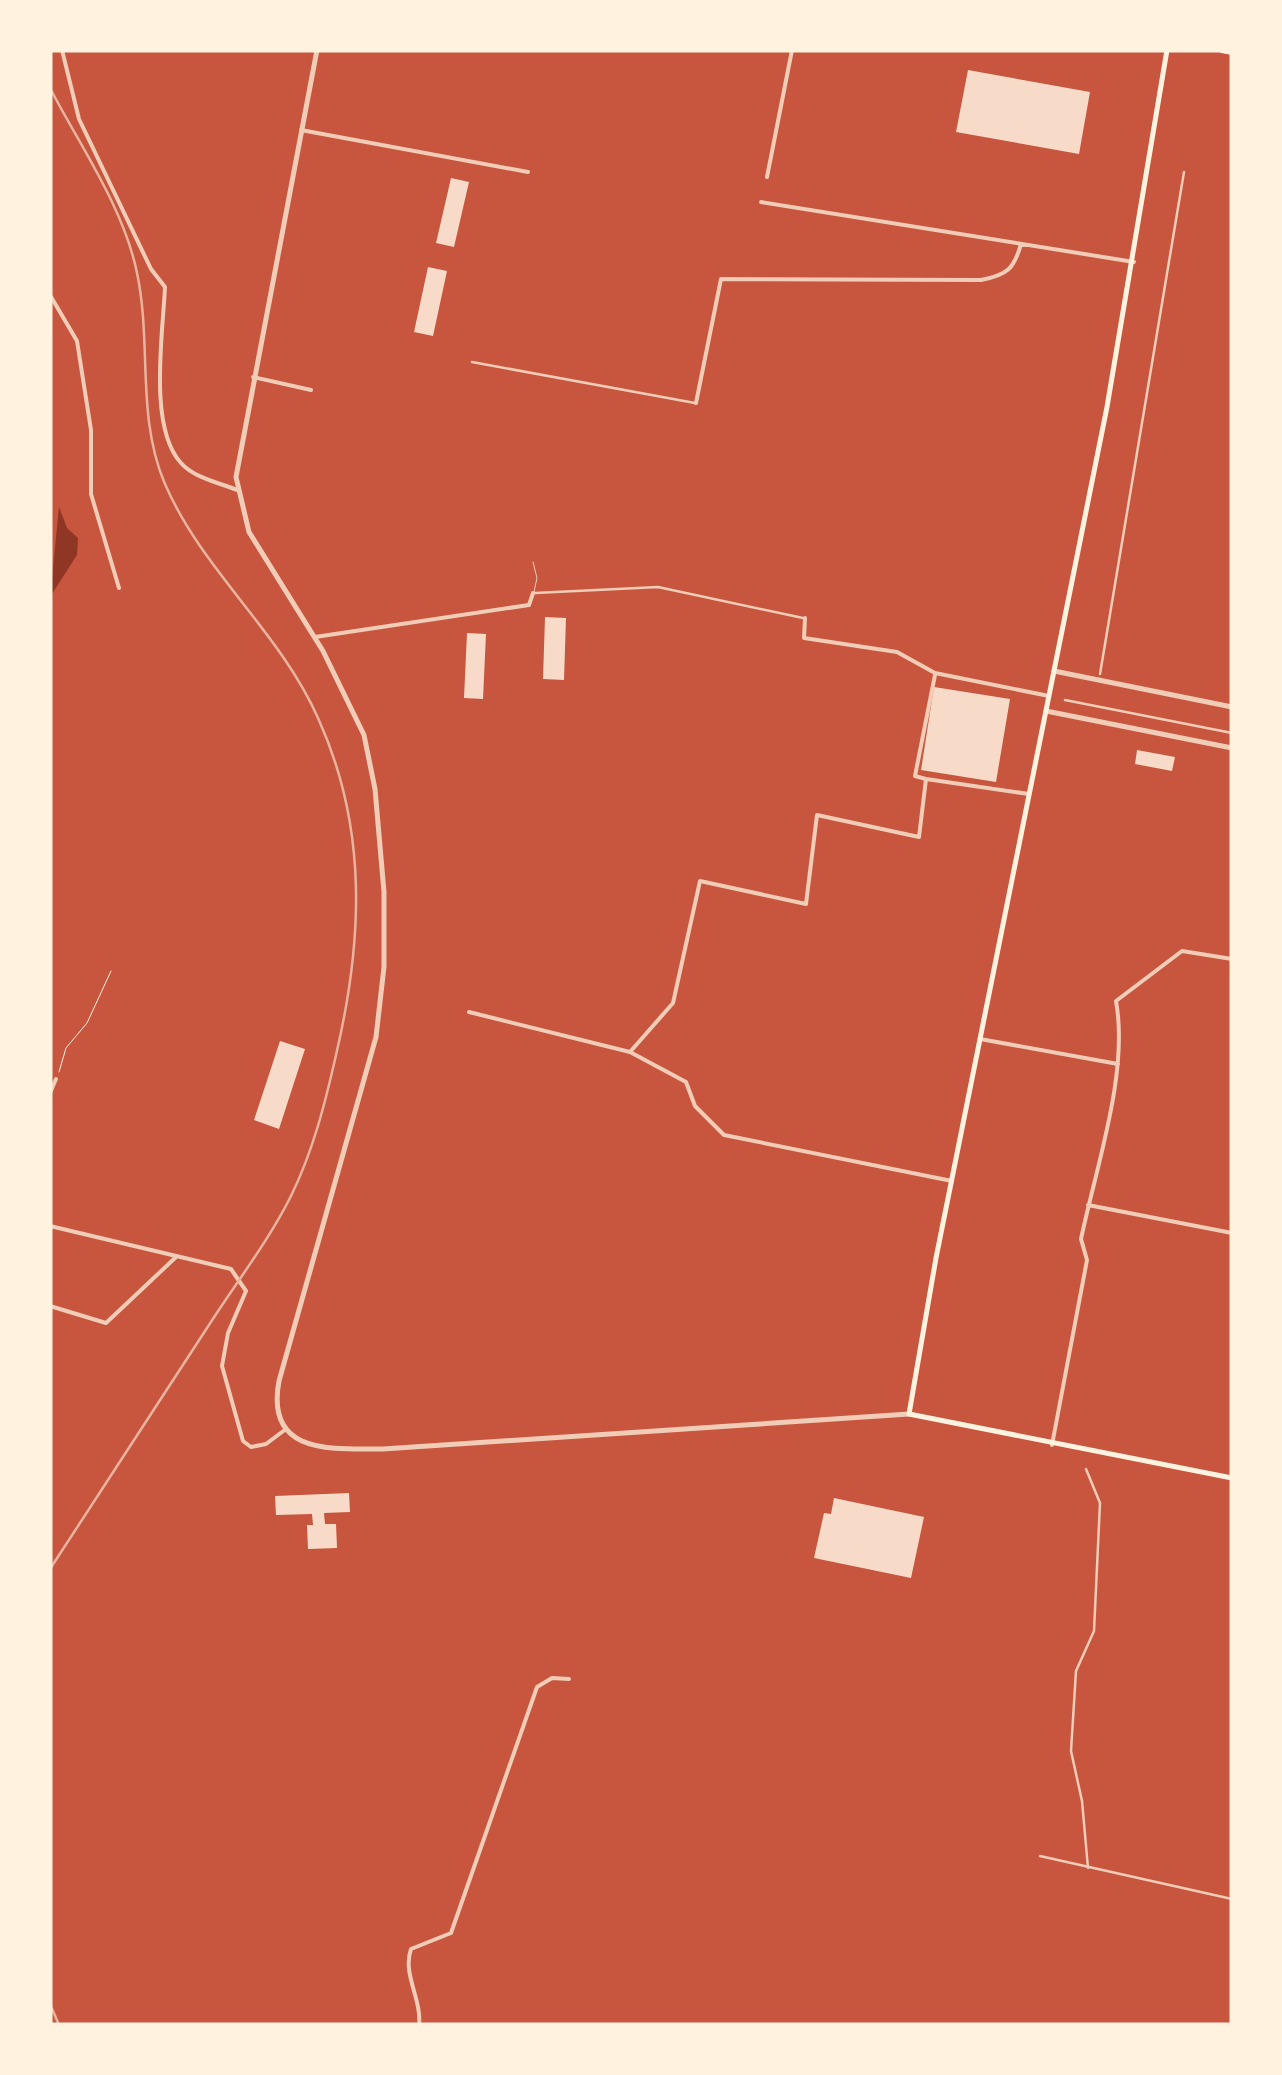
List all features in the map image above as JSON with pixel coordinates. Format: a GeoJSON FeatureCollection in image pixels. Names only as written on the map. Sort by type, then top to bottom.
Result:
{"type":"FeatureCollection","features":[{"type":"Feature","properties":{"kind":"main road"},"geometry":{"type":"LineString","coordinates":[[1167,50],[1134,262],[909,1414],[1232,1478]]}},
{"type":"Feature","properties":{"kind":"main road"},"geometry":{"type":"LineString","coordinates":[[1222,50],[1232,52]]}},
{"type":"Feature","properties":{"kind":"street"},"geometry":{"type":"LineString","coordinates":[[62,50],[79,119],[151,269],[165,286],[160,394],[170,445],[182,465],[238,490]]}},
{"type":"Feature","properties":{"kind":"street"},"geometry":{"type":"LineString","coordinates":[[317,50],[240,444],[238,490],[260,551],[315,637],[356,716],[369,752],[384,892],[384,967],[376,1037],[280,1380],[277,1408],[286,1430],[317,1447],[382,1449],[909,1414]]}},
{"type":"Feature","properties":{"kind":"street"},"geometry":{"type":"LineString","coordinates":[[767,178],[792,50]]}},
{"type":"Feature","properties":{"kind":"street"},"geometry":{"type":"LineString","coordinates":[[301,130],[528,172]]}},
{"type":"Feature","properties":{"kind":"street"},"geometry":{"type":"LineString","coordinates":[[1100,674],[1184,172]]}},
{"type":"Feature","properties":{"kind":"street"},"geometry":{"type":"LineString","coordinates":[[762,202],[1134,262]]}},
{"type":"Feature","properties":{"kind":"street"},"geometry":{"type":"LineString","coordinates":[[472,362],[696,403],[722,279],[981,280],[1004,276],[1016,264],[1021,244]]}},
{"type":"Feature","properties":{"kind":"street"},"geometry":{"type":"LineString","coordinates":[[50,295],[77,341],[91,430],[91,494],[118,588]]}},
{"type":"Feature","properties":{"kind":"street"},"geometry":{"type":"LineString","coordinates":[[253,376],[311,390]]}},
{"type":"Feature","properties":{"kind":"street"},"geometry":{"type":"LineString","coordinates":[[315,637],[530,605],[533,593],[658,587],[805,618],[804,638],[896,652],[935,672],[1049,696]]}},
{"type":"Feature","properties":{"kind":"street"},"geometry":{"type":"LineString","coordinates":[[1054,671],[1232,707]]}},
{"type":"Feature","properties":{"kind":"street"},"geometry":{"type":"LineString","coordinates":[[935,672],[915,776],[1029,794]]}},
{"type":"Feature","properties":{"kind":"street"},"geometry":{"type":"LineString","coordinates":[[1065,700],[1232,733]]}},
{"type":"Feature","properties":{"kind":"street"},"geometry":{"type":"LineString","coordinates":[[1046,711],[1232,748]]}},
{"type":"Feature","properties":{"kind":"street"},"geometry":{"type":"LineString","coordinates":[[630,1052],[673,1003],[700,881],[806,904],[817,815],[920,836],[926,779]]}},
{"type":"Feature","properties":{"kind":"street"},"geometry":{"type":"LineString","coordinates":[[1052,1445],[1087,1260],[1081,1239],[1118,1064],[1121,1030],[1116,1001],[1182,951],[1232,960]]}},
{"type":"Feature","properties":{"kind":"street"},"geometry":{"type":"LineString","coordinates":[[469,1012],[630,1052],[686,1082],[695,1106],[724,1135],[952,1181]]}},
{"type":"Feature","properties":{"kind":"street"},"geometry":{"type":"LineString","coordinates":[[980,1039],[1118,1064]]}},
{"type":"Feature","properties":{"kind":"street"},"geometry":{"type":"LineString","coordinates":[[50,1093],[56,1080]]}},
{"type":"Feature","properties":{"kind":"street"},"geometry":{"type":"LineString","coordinates":[[1088,1205],[1232,1233]]}},
{"type":"Feature","properties":{"kind":"street"},"geometry":{"type":"LineString","coordinates":[[50,1226],[231,1269],[246,1286],[245,1303],[223,1352],[223,1376],[242,1441],[251,1447],[266,1444],[286,1430]]}},
{"type":"Feature","properties":{"kind":"street"},"geometry":{"type":"LineString","coordinates":[[50,1306],[106,1323],[176,1257]]}},
{"type":"Feature","properties":{"kind":"street"},"geometry":{"type":"LineString","coordinates":[[1086,1469],[1100,1503],[1094,1630],[1076,1670],[1071,1752],[1082,1801],[1088,1868]]}},
{"type":"Feature","properties":{"kind":"street"},"geometry":{"type":"LineString","coordinates":[[419,2025],[409,1973],[410,1948],[451,1934],[537,1687],[552,1678],[569,1679]]}},
{"type":"Feature","properties":{"kind":"street"},"geometry":{"type":"LineString","coordinates":[[1040,1856],[1232,1899]]}},
{"type":"Feature","properties":{"kind":"lane"},"geometry":{"type":"LineString","coordinates":[[533,562],[538,578],[533,593]]}},
{"type":"Feature","properties":{"kind":"path"},"geometry":{"type":"LineString","coordinates":[[56,1080],[66,1048],[87,1023],[112,971]]}},
{"type":"Feature","properties":{"kind":"shaded area"},"geometry":{"type":"Polygon","coordinates":[[[59,507],[67,528],[78,538],[77,555],[50,597],[59,507]]]}},
{"type":"Feature","properties":{"kind":"building"},"geometry":{"type":"Polygon","coordinates":[[[968,70],[1090,92],[1079,154],[956,132],[968,70]]]}},
{"type":"Feature","properties":{"kind":"building"},"geometry":{"type":"Polygon","coordinates":[[[451,178],[469,182],[454,247],[436,243],[451,178]]]}},
{"type":"Feature","properties":{"kind":"building"},"geometry":{"type":"Polygon","coordinates":[[[428,267],[447,271],[433,336],[414,332],[428,267]]]}},
{"type":"Feature","properties":{"kind":"building"},"geometry":{"type":"Polygon","coordinates":[[[545,617],[566,618],[564,680],[543,679],[545,617]]]}},
{"type":"Feature","properties":{"kind":"building"},"geometry":{"type":"Polygon","coordinates":[[[467,633],[486,634],[483,699],[464,698],[467,633]]]}},
{"type":"Feature","properties":{"kind":"building"},"geometry":{"type":"Polygon","coordinates":[[[934,687],[1010,699],[996,782],[921,770],[934,687]]]}},
{"type":"Feature","properties":{"kind":"building"},"geometry":{"type":"Polygon","coordinates":[[[1137,750],[1175,757],[1172,771],[1135,764],[1137,750]]]}},
{"type":"Feature","properties":{"kind":"building"},"geometry":{"type":"Polygon","coordinates":[[[280,1041],[305,1049],[279,1129],[254,1120],[280,1041]]]}},
{"type":"Feature","properties":{"kind":"building"},"geometry":{"type":"Polygon","coordinates":[[[349,1493],[350,1512],[324,1513],[325,1524],[336,1524],[337,1548],[308,1549],[307,1525],[313,1525],[312,1514],[276,1515],[275,1496],[349,1493]]]}},
{"type":"Feature","properties":{"kind":"building"},"geometry":{"type":"Polygon","coordinates":[[[834,1498],[924,1517],[911,1578],[814,1558],[824,1513],[831,1514],[834,1498]]]}},
{"type":"Feature","properties":{"kind":"railway"},"geometry":{"type":"LineString","coordinates":[[50,88],[112,201],[131,249],[144,326],[150,433],[165,484],[199,545],[283,657],[318,718],[346,801],[356,885],[352,969],[345,1012],[323,1109],[299,1179],[262,1246],[50,1569]]}},
{"type":"Feature","properties":{"kind":"railway"},"geometry":{"type":"LineString","coordinates":[[50,2004],[59,2025]]}}]}
